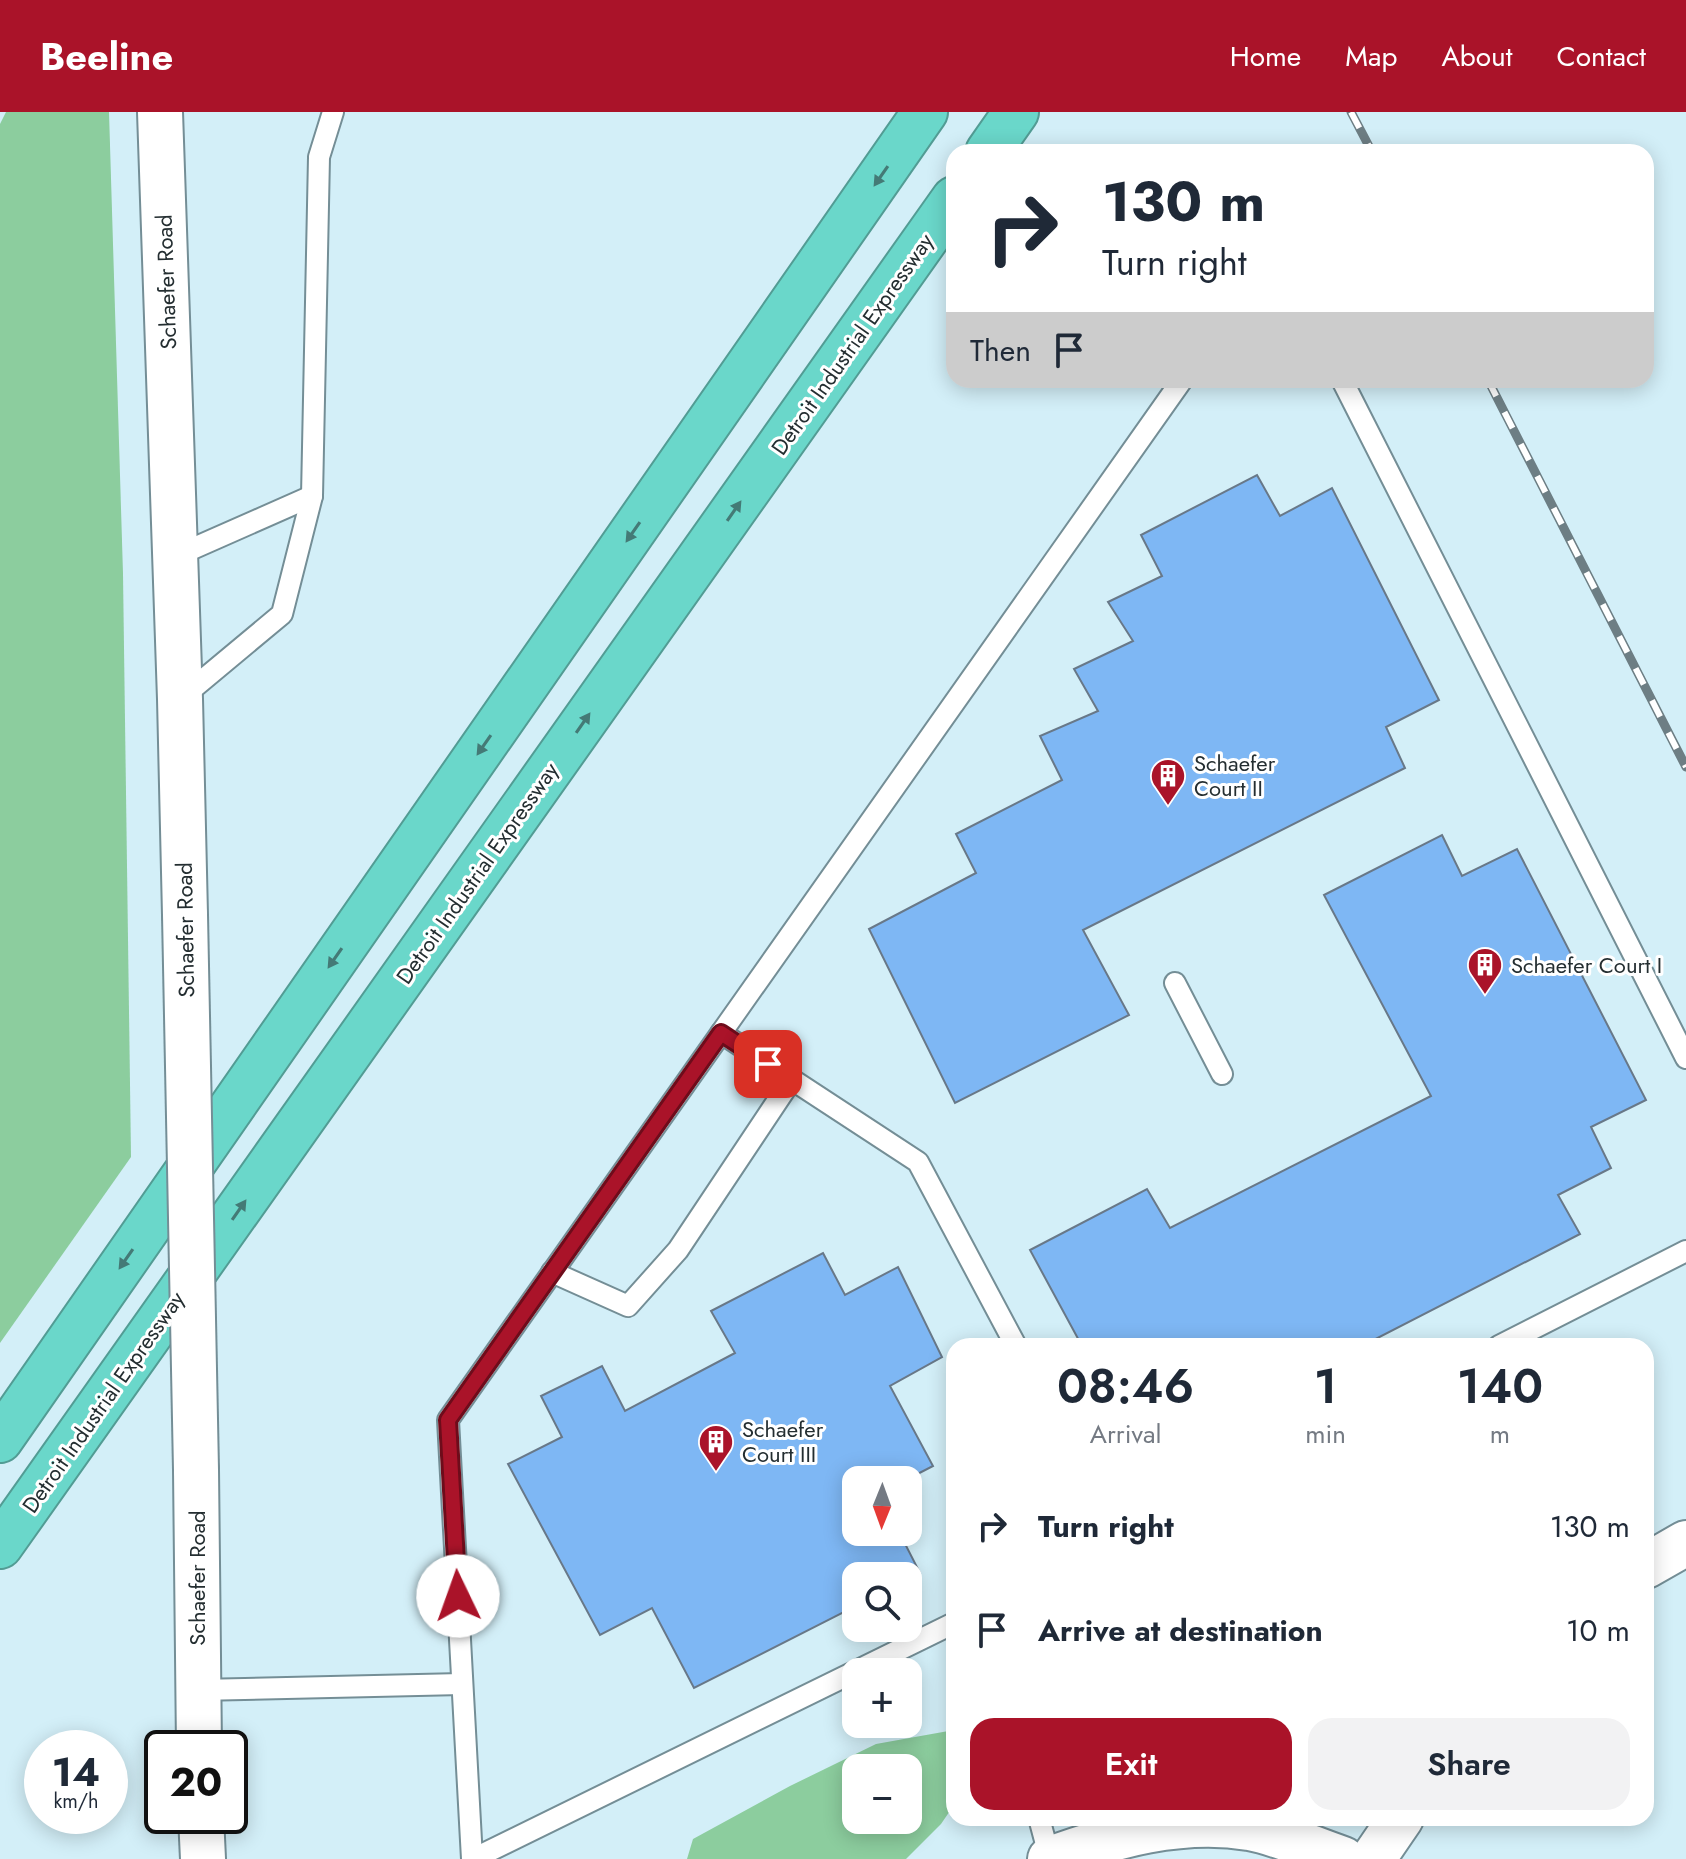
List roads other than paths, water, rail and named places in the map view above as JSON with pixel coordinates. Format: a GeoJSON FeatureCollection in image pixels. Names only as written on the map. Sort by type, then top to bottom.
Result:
{"type":"FeatureCollection","features":[{"type":"Feature","properties":{"kind":"highway"},"geometry":{"type":"LineString","coordinates":[[0,1440],[925,112]]}},
{"type":"Feature","properties":{"kind":"highway"},"geometry":{"type":"LineString","coordinates":[[994,144],[1016,112]]}},
{"type":"Feature","properties":{"kind":"highway","name":"Detroit Industrial Expressway"},"geometry":{"type":"LineString","coordinates":[[0,1546],[946,210]]}},
{"type":"Feature","properties":{"kind":"main road","name":"Schaefer Road"},"geometry":{"type":"LineString","coordinates":[[160,112],[180,699],[199,1730]]}},
{"type":"Feature","properties":{"kind":"main road"},"geometry":{"type":"LineString","coordinates":[[1654,1561],[1686,1543]]}},
{"type":"Feature","properties":{"kind":"main road"},"geometry":{"type":"LineString","coordinates":[[1050,1859],[1140,1831],[1216,1826],[1251,1828],[1343,1859]]}},
{"type":"Feature","properties":{"kind":"main road"},"geometry":{"type":"LineString","coordinates":[[1373,1859],[1396,1826]]}},
{"type":"Feature","properties":{"kind":"main road"},"geometry":{"type":"LineString","coordinates":[[202,1834],[203,1859]]}},
{"type":"Feature","properties":{"kind":"lane"},"geometry":{"type":"LineString","coordinates":[[180,699],[282,614],[312,496],[319,157],[333,112]]}},
{"type":"Feature","properties":{"kind":"lane"},"geometry":{"type":"LineString","coordinates":[[946,1627],[473,1859],[448,1420],[1176,388]]}},
{"type":"Feature","properties":{"kind":"lane"},"geometry":{"type":"LineString","coordinates":[[1346,388],[1686,1058]]}},
{"type":"Feature","properties":{"kind":"lane"},"geometry":{"type":"LineString","coordinates":[[176,556],[312,496]]}},
{"type":"Feature","properties":{"kind":"lane"},"geometry":{"type":"LineString","coordinates":[[1175,983],[1222,1074]]}},
{"type":"Feature","properties":{"kind":"lane"},"geometry":{"type":"LineString","coordinates":[[721,1033],[918,1162],[1012,1338]]}},
{"type":"Feature","properties":{"kind":"lane"},"geometry":{"type":"LineString","coordinates":[[552,1272],[628,1306],[678,1250],[792,1079]]}},
{"type":"Feature","properties":{"kind":"lane"},"geometry":{"type":"LineString","coordinates":[[1515,1338],[1686,1251]]}},
{"type":"Feature","properties":{"kind":"lane"},"geometry":{"type":"LineString","coordinates":[[198,1690],[462,1684]]}},
{"type":"Feature","properties":{"kind":"lane"},"geometry":{"type":"LineString","coordinates":[[1041,1826],[1050,1859]]}},
{"type":"Feature","properties":{"kind":"railway"},"geometry":{"type":"LineString","coordinates":[[1351,112],[1368,144]]}},
{"type":"Feature","properties":{"kind":"railway"},"geometry":{"type":"LineString","coordinates":[[1492,388],[1686,767]]}},
{"type":"Feature","properties":{"kind":"place","name":"Schaefer Court II"},"geometry":{"type":"Point","coordinates":[1168,807]}},
{"type":"Feature","properties":{"kind":"place","name":"Schaefer Court I"},"geometry":{"type":"Point","coordinates":[1485,996]}},
{"type":"Feature","properties":{"kind":"place","name":"Schaefer Court III"},"geometry":{"type":"Point","coordinates":[716,1473]}}]}
